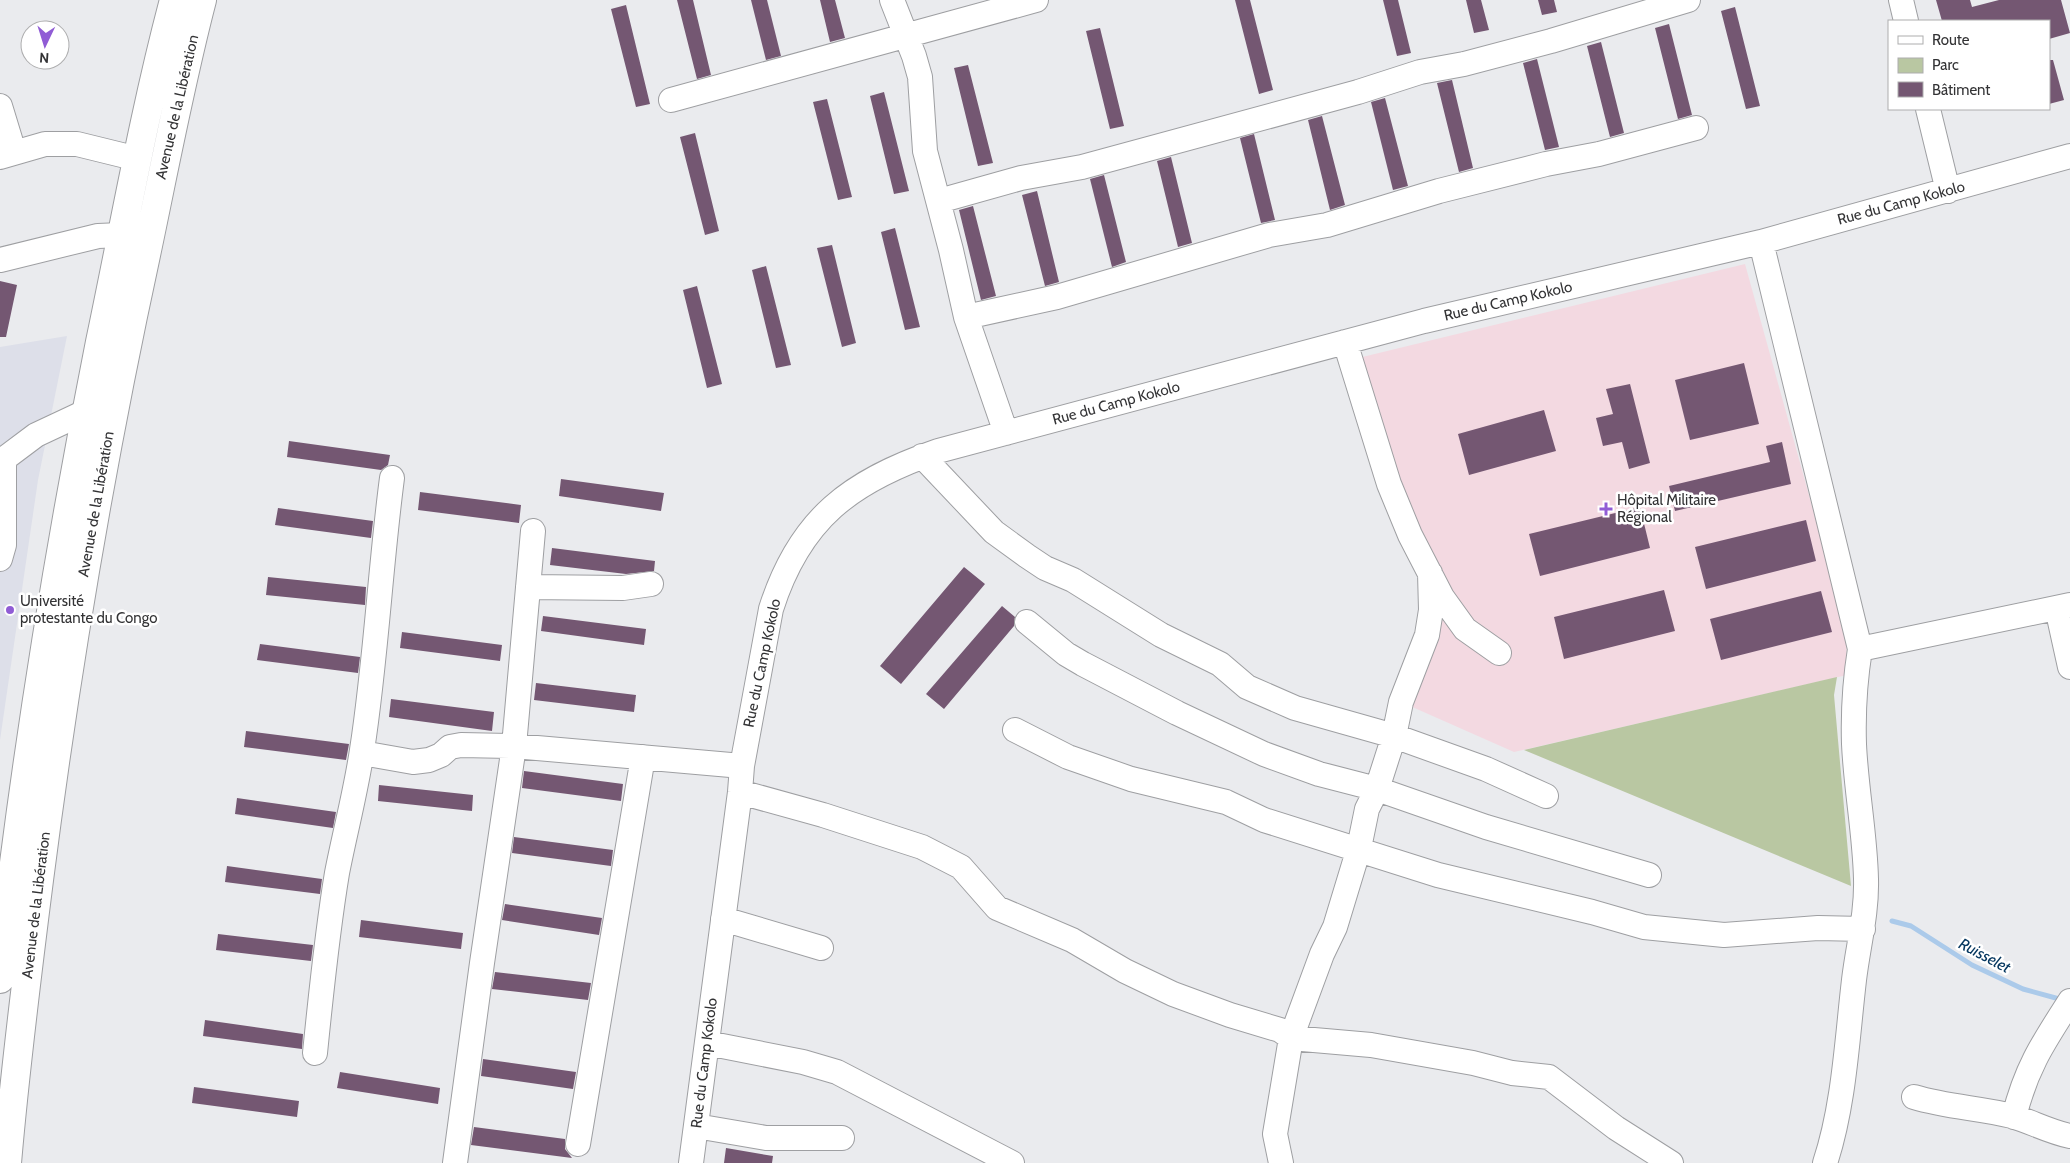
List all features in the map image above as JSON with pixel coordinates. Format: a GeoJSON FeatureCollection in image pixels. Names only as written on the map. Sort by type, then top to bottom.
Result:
{"type":"FeatureCollection","features":[{"type":"Feature","properties":{"kind":"main road","name":"Avenue de la Libération"},"geometry":{"type":"LineString","coordinates":[[0,979],[41,674],[85,412],[138,159],[174,0]]}},
{"type":"Feature","properties":{"kind":"main road","name":"Avenue de la Libération"},"geometry":{"type":"LineString","coordinates":[[7,1163],[28,967],[54,769],[79,604],[112,413],[158,188],[202,0]]}},
{"type":"Feature","properties":{"kind":"street"},"geometry":{"type":"LineString","coordinates":[[892,0],[920,77],[925,151],[939,201],[966,317],[1006,433]]}},
{"type":"Feature","properties":{"kind":"street"},"geometry":{"type":"LineString","coordinates":[[671,100],[839,53],[907,37],[1036,0]]}},
{"type":"Feature","properties":{"kind":"street"},"geometry":{"type":"LineString","coordinates":[[939,201],[1021,178],[1082,167],[1358,92],[1420,72],[1464,64],[1551,41],[1688,0]]}},
{"type":"Feature","properties":{"kind":"street"},"geometry":{"type":"LineString","coordinates":[[1901,0],[1906,20]]}},
{"type":"Feature","properties":{"kind":"street"},"geometry":{"type":"LineString","coordinates":[[0,106],[7,154],[45,144],[77,144],[138,159]]}},
{"type":"Feature","properties":{"kind":"street"},"geometry":{"type":"LineString","coordinates":[[1928,110],[1948,191]]}},
{"type":"Feature","properties":{"kind":"street"},"geometry":{"type":"LineString","coordinates":[[966,317],[1058,297],[1270,235],[1326,225],[1439,191],[1546,164],[1599,154],[1696,128]]}},
{"type":"Feature","properties":{"kind":"street","name":"Rue du Camp Kokolo"},"geometry":{"type":"LineString","coordinates":[[691,1163],[742,766],[771,609],[778,586],[796,551],[819,521],[845,496],[871,478],[922,456],[1434,318],[1761,242],[2070,156]]}},
{"type":"Feature","properties":{"kind":"street"},"geometry":{"type":"LineString","coordinates":[[0,260],[98,236],[122,235]]}},
{"type":"Feature","properties":{"kind":"street"},"geometry":{"type":"LineString","coordinates":[[1761,242],[1860,650],[1856,679],[1854,743],[1865,836],[1866,882],[1863,929],[1854,978],[1833,1156]]}},
{"type":"Feature","properties":{"kind":"street"},"geometry":{"type":"LineString","coordinates":[[1345,342],[1390,484],[1410,535],[1442,597],[1465,629],[1498,653]]}},
{"type":"Feature","properties":{"kind":"street"},"geometry":{"type":"LineString","coordinates":[[0,559],[4,544],[2,460],[36,435],[85,412]]}},
{"type":"Feature","properties":{"kind":"street"},"geometry":{"type":"LineString","coordinates":[[922,456],[994,532],[1045,568],[1073,580],[1161,635],[1220,664],[1246,687],[1295,708],[1394,736],[1486,769],[1546,796]]}},
{"type":"Feature","properties":{"kind":"street"},"geometry":{"type":"LineString","coordinates":[[315,1053],[325,954],[337,872],[362,753],[372,679],[384,535],[392,478]]}},
{"type":"Feature","properties":{"kind":"street"},"geometry":{"type":"LineString","coordinates":[[455,1163],[514,746],[533,531]]}},
{"type":"Feature","properties":{"kind":"street"},"geometry":{"type":"LineString","coordinates":[[1280,1163],[1275,1134],[1291,1038],[1322,954],[1332,935],[1359,848],[1367,809],[1377,789],[1394,736],[1401,702],[1427,635],[1431,610],[1430,573]]}},
{"type":"Feature","properties":{"kind":"street"},"geometry":{"type":"LineString","coordinates":[[528,587],[623,588],[651,584]]}},
{"type":"Feature","properties":{"kind":"street"},"geometry":{"type":"LineString","coordinates":[[1860,650],[2063,606],[2070,667]]}},
{"type":"Feature","properties":{"kind":"street"},"geometry":{"type":"LineString","coordinates":[[1028,622],[1066,654],[1178,714],[1264,754],[1319,774],[1377,789],[1486,827],[1650,875]]}},
{"type":"Feature","properties":{"kind":"street"},"geometry":{"type":"LineString","coordinates":[[1015,730],[1068,757],[1130,779],[1226,802],[1264,820],[1359,848],[1438,875],[1592,912],[1644,927],[1724,935],[1818,928],[1863,929]]}},
{"type":"Feature","properties":{"kind":"street"},"geometry":{"type":"LineString","coordinates":[[362,753],[413,762],[429,760],[441,755],[450,747],[461,745],[514,746],[742,766]]}},
{"type":"Feature","properties":{"kind":"street"},"geometry":{"type":"LineString","coordinates":[[578,1144],[643,757]]}},
{"type":"Feature","properties":{"kind":"street"},"geometry":{"type":"LineString","coordinates":[[740,792],[823,815],[938,854],[961,867],[997,908],[1072,940],[1125,971],[1173,994],[1230,1015],[1280,1030],[1291,1038],[1371,1045],[1473,1063],[1512,1073],[1549,1077],[1616,1128],[1671,1163]]}},
{"type":"Feature","properties":{"kind":"street"},"geometry":{"type":"LineString","coordinates":[[723,919],[821,948]]}},
{"type":"Feature","properties":{"kind":"street"},"geometry":{"type":"LineString","coordinates":[[2014,1117],[2022,1086],[2032,1062],[2070,1002]]}},
{"type":"Feature","properties":{"kind":"street"},"geometry":{"type":"LineString","coordinates":[[707,1043],[803,1062],[837,1072],[1012,1163]]}},
{"type":"Feature","properties":{"kind":"street"},"geometry":{"type":"LineString","coordinates":[[1914,1097],[1940,1105],[1978,1109],[2014,1117],[2039,1124],[2056,1134],[2070,1136]]}},
{"type":"Feature","properties":{"kind":"street"},"geometry":{"type":"LineString","coordinates":[[696,1126],[766,1138],[842,1138]]}},
{"type":"Feature","properties":{"kind":"shaded area","name":"Hôpital Militaire Régional"},"geometry":{"type":"Polygon","coordinates":[[[1745,264],[1846,629],[1847,675],[1514,752],[1401,702],[1431,610],[1350,360],[1745,264]]]}},
{"type":"Feature","properties":{"kind":"shaded area","name":"Université protestante du Congo"},"geometry":{"type":"Polygon","coordinates":[[[67,336],[38,480],[0,740],[0,347],[67,336]]]}},
{"type":"Feature","properties":{"kind":"green space"},"geometry":{"type":"Polygon","coordinates":[[[1837,677],[1834,695],[1851,886],[1524,750],[1837,677]]]}},
{"type":"Feature","properties":{"kind":"building"},"geometry":{"type":"Polygon","coordinates":[[[677,0],[693,0],[711,75],[697,79],[677,0]]]}},
{"type":"Feature","properties":{"kind":"building"},"geometry":{"type":"Polygon","coordinates":[[[751,0],[767,0],[781,56],[766,60],[751,0]]]}},
{"type":"Feature","properties":{"kind":"building"},"geometry":{"type":"Polygon","coordinates":[[[820,0],[835,0],[845,38],[830,42],[820,0]]]}},
{"type":"Feature","properties":{"kind":"building"},"geometry":{"type":"Polygon","coordinates":[[[1235,0],[1250,0],[1273,90],[1259,94],[1235,0]]]}},
{"type":"Feature","properties":{"kind":"building"},"geometry":{"type":"Polygon","coordinates":[[[1383,0],[1398,0],[1411,53],[1397,56],[1383,0]]]}},
{"type":"Feature","properties":{"kind":"building"},"geometry":{"type":"Polygon","coordinates":[[[1466,0],[1481,0],[1489,30],[1474,33],[1466,0]]]}},
{"type":"Feature","properties":{"kind":"building"},"geometry":{"type":"Polygon","coordinates":[[[1538,0],[1554,0],[1557,12],[1542,15],[1538,0]]]}},
{"type":"Feature","properties":{"kind":"building"},"geometry":{"type":"Polygon","coordinates":[[[1936,0],[1970,0],[1972,7],[1999,0],[2061,0],[2070,33],[2050,39],[2050,20],[1942,20],[1936,0]]]}},
{"type":"Feature","properties":{"kind":"building"},"geometry":{"type":"Polygon","coordinates":[[[626,5],[650,104],[636,107],[611,9],[626,5]]]}},
{"type":"Feature","properties":{"kind":"building"},"geometry":{"type":"Polygon","coordinates":[[[1735,7],[1760,106],[1746,109],[1721,11],[1735,7]]]}},
{"type":"Feature","properties":{"kind":"building"},"geometry":{"type":"Polygon","coordinates":[[[1669,24],[1692,115],[1678,119],[1655,28],[1669,24]]]}},
{"type":"Feature","properties":{"kind":"building"},"geometry":{"type":"Polygon","coordinates":[[[1100,28],[1124,126],[1110,129],[1086,31],[1100,28]]]}},
{"type":"Feature","properties":{"kind":"building"},"geometry":{"type":"Polygon","coordinates":[[[1601,42],[1624,133],[1610,137],[1587,46],[1601,42]]]}},
{"type":"Feature","properties":{"kind":"building"},"geometry":{"type":"Polygon","coordinates":[[[1537,59],[1559,147],[1545,150],[1523,63],[1537,59]]]}},
{"type":"Feature","properties":{"kind":"building"},"geometry":{"type":"Polygon","coordinates":[[[2050,60],[2053,60],[2064,100],[2050,104],[2050,60]]]}},
{"type":"Feature","properties":{"kind":"building"},"geometry":{"type":"Polygon","coordinates":[[[968,65],[993,163],[978,166],[954,68],[968,65]]]}},
{"type":"Feature","properties":{"kind":"building"},"geometry":{"type":"Polygon","coordinates":[[[1452,80],[1473,168],[1459,172],[1437,83],[1452,80]]]}},
{"type":"Feature","properties":{"kind":"building"},"geometry":{"type":"Polygon","coordinates":[[[884,92],[909,191],[894,194],[870,96],[884,92]]]}},
{"type":"Feature","properties":{"kind":"building"},"geometry":{"type":"Polygon","coordinates":[[[1385,98],[1408,186],[1393,190],[1371,102],[1385,98]]]}},
{"type":"Feature","properties":{"kind":"building"},"geometry":{"type":"Polygon","coordinates":[[[827,99],[852,197],[838,200],[813,102],[827,99]]]}},
{"type":"Feature","properties":{"kind":"building"},"geometry":{"type":"Polygon","coordinates":[[[1322,116],[1345,205],[1330,210],[1308,120],[1322,116]]]}},
{"type":"Feature","properties":{"kind":"building"},"geometry":{"type":"Polygon","coordinates":[[[695,133],[719,231],[705,235],[680,137],[695,133]]]}},
{"type":"Feature","properties":{"kind":"building"},"geometry":{"type":"Polygon","coordinates":[[[1254,134],[1275,220],[1261,223],[1240,138],[1254,134]]]}},
{"type":"Feature","properties":{"kind":"building"},"geometry":{"type":"Polygon","coordinates":[[[1171,157],[1192,243],[1178,247],[1157,161],[1171,157]]]}},
{"type":"Feature","properties":{"kind":"building"},"geometry":{"type":"Polygon","coordinates":[[[1104,175],[1126,262],[1112,267],[1090,179],[1104,175]]]}},
{"type":"Feature","properties":{"kind":"building"},"geometry":{"type":"Polygon","coordinates":[[[1037,191],[1059,282],[1045,286],[1022,195],[1037,191]]]}},
{"type":"Feature","properties":{"kind":"building"},"geometry":{"type":"Polygon","coordinates":[[[973,206],[996,296],[981,300],[959,210],[973,206]]]}},
{"type":"Feature","properties":{"kind":"building"},"geometry":{"type":"Polygon","coordinates":[[[895,228],[920,327],[905,330],[881,232],[895,228]]]}},
{"type":"Feature","properties":{"kind":"building"},"geometry":{"type":"Polygon","coordinates":[[[832,245],[856,343],[842,347],[817,248],[832,245]]]}},
{"type":"Feature","properties":{"kind":"building"},"geometry":{"type":"Polygon","coordinates":[[[766,266],[791,365],[776,368],[752,270],[766,266]]]}},
{"type":"Feature","properties":{"kind":"building"},"geometry":{"type":"Polygon","coordinates":[[[0,281],[17,285],[6,337],[0,337],[0,281]]]}},
{"type":"Feature","properties":{"kind":"building"},"geometry":{"type":"Polygon","coordinates":[[[697,286],[722,384],[707,388],[683,290],[697,286]]]}},
{"type":"Feature","properties":{"kind":"building"},"geometry":{"type":"Polygon","coordinates":[[[1744,363],[1759,424],[1690,440],[1675,380],[1744,363]]]}},
{"type":"Feature","properties":{"kind":"building"},"geometry":{"type":"Polygon","coordinates":[[[1630,384],[1650,463],[1629,469],[1622,442],[1603,446],[1596,418],[1613,414],[1606,389],[1630,384]]]}},
{"type":"Feature","properties":{"kind":"building"},"geometry":{"type":"Polygon","coordinates":[[[1544,410],[1556,451],[1469,475],[1458,434],[1544,410]]]}},
{"type":"Feature","properties":{"kind":"building"},"geometry":{"type":"Polygon","coordinates":[[[289,441],[390,455],[388,465],[381,470],[287,457],[289,441]]]}},
{"type":"Feature","properties":{"kind":"building"},"geometry":{"type":"Polygon","coordinates":[[[1782,442],[1791,484],[1675,511],[1669,486],[1770,462],[1766,446],[1782,442]]]}},
{"type":"Feature","properties":{"kind":"building"},"geometry":{"type":"Polygon","coordinates":[[[561,479],[664,493],[661,511],[559,496],[561,479]]]}},
{"type":"Feature","properties":{"kind":"building"},"geometry":{"type":"Polygon","coordinates":[[[420,492],[521,505],[519,523],[418,510],[420,492]]]}},
{"type":"Feature","properties":{"kind":"building"},"geometry":{"type":"Polygon","coordinates":[[[1640,507],[1650,548],[1540,576],[1529,534],[1640,507]]]}},
{"type":"Feature","properties":{"kind":"building"},"geometry":{"type":"Polygon","coordinates":[[[278,508],[373,521],[371,538],[275,525],[278,508]]]}},
{"type":"Feature","properties":{"kind":"building"},"geometry":{"type":"Polygon","coordinates":[[[1806,520],[1816,561],[1706,589],[1695,547],[1806,520]]]}},
{"type":"Feature","properties":{"kind":"building"},"geometry":{"type":"Polygon","coordinates":[[[552,548],[655,561],[654,571],[626,574],[550,565],[552,548]]]}},
{"type":"Feature","properties":{"kind":"building"},"geometry":{"type":"Polygon","coordinates":[[[964,567],[985,584],[901,684],[880,666],[964,567]]]}},
{"type":"Feature","properties":{"kind":"building"},"geometry":{"type":"Polygon","coordinates":[[[268,577],[366,587],[365,605],[266,595],[268,577]]]}},
{"type":"Feature","properties":{"kind":"building"},"geometry":{"type":"Polygon","coordinates":[[[1664,590],[1675,631],[1564,659],[1554,617],[1664,590]]]}},
{"type":"Feature","properties":{"kind":"building"},"geometry":{"type":"Polygon","coordinates":[[[1821,591],[1832,632],[1721,660],[1710,619],[1821,591]]]}},
{"type":"Feature","properties":{"kind":"building"},"geometry":{"type":"Polygon","coordinates":[[[1002,606],[1015,617],[1014,626],[944,709],[926,694],[1002,606]]]}},
{"type":"Feature","properties":{"kind":"building"},"geometry":{"type":"Polygon","coordinates":[[[543,616],[646,629],[644,645],[541,631],[543,616]]]}},
{"type":"Feature","properties":{"kind":"building"},"geometry":{"type":"Polygon","coordinates":[[[402,632],[502,645],[500,661],[400,648],[402,632]]]}},
{"type":"Feature","properties":{"kind":"building"},"geometry":{"type":"Polygon","coordinates":[[[260,644],[360,657],[358,673],[257,660],[260,644]]]}},
{"type":"Feature","properties":{"kind":"building"},"geometry":{"type":"Polygon","coordinates":[[[536,683],[636,695],[634,712],[534,700],[536,683]]]}},
{"type":"Feature","properties":{"kind":"building"},"geometry":{"type":"Polygon","coordinates":[[[391,699],[494,712],[492,731],[389,717],[391,699]]]}},
{"type":"Feature","properties":{"kind":"building"},"geometry":{"type":"Polygon","coordinates":[[[246,731],[349,744],[346,760],[244,747],[246,731]]]}},
{"type":"Feature","properties":{"kind":"building"},"geometry":{"type":"Polygon","coordinates":[[[524,771],[623,784],[621,801],[522,788],[524,771]]]}},
{"type":"Feature","properties":{"kind":"building"},"geometry":{"type":"Polygon","coordinates":[[[379,785],[473,795],[472,811],[378,801],[379,785]]]}},
{"type":"Feature","properties":{"kind":"building"},"geometry":{"type":"Polygon","coordinates":[[[237,798],[336,812],[333,828],[235,814],[237,798]]]}},
{"type":"Feature","properties":{"kind":"building"},"geometry":{"type":"Polygon","coordinates":[[[514,837],[613,850],[611,866],[512,853],[514,837]]]}},
{"type":"Feature","properties":{"kind":"building"},"geometry":{"type":"Polygon","coordinates":[[[227,866],[322,879],[320,894],[225,882],[227,866]]]}},
{"type":"Feature","properties":{"kind":"building"},"geometry":{"type":"Polygon","coordinates":[[[505,904],[602,918],[599,935],[502,920],[505,904]]]}},
{"type":"Feature","properties":{"kind":"building"},"geometry":{"type":"Polygon","coordinates":[[[361,920],[463,933],[461,949],[359,937],[361,920]]]}},
{"type":"Feature","properties":{"kind":"building"},"geometry":{"type":"Polygon","coordinates":[[[218,934],[313,945],[311,961],[216,950],[218,934]]]}},
{"type":"Feature","properties":{"kind":"building"},"geometry":{"type":"Polygon","coordinates":[[[495,972],[591,983],[588,1000],[492,989],[495,972]]]}},
{"type":"Feature","properties":{"kind":"building"},"geometry":{"type":"Polygon","coordinates":[[[205,1020],[303,1034],[302,1049],[203,1036],[205,1020]]]}},
{"type":"Feature","properties":{"kind":"building"},"geometry":{"type":"Polygon","coordinates":[[[483,1059],[576,1072],[573,1089],[481,1076],[483,1059]]]}},
{"type":"Feature","properties":{"kind":"building"},"geometry":{"type":"Polygon","coordinates":[[[340,1072],[440,1088],[438,1104],[337,1088],[340,1072]]]}},
{"type":"Feature","properties":{"kind":"building"},"geometry":{"type":"Polygon","coordinates":[[[194,1087],[299,1101],[297,1117],[192,1103],[194,1087]]]}},
{"type":"Feature","properties":{"kind":"building"},"geometry":{"type":"Polygon","coordinates":[[[474,1127],[565,1139],[565,1149],[572,1158],[471,1145],[474,1127]]]}},
{"type":"Feature","properties":{"kind":"building"},"geometry":{"type":"Polygon","coordinates":[[[726,1148],[773,1156],[772,1163],[724,1163],[726,1148]]]}},
{"type":"Feature","properties":{"kind":"waterway","name":"Ruisselet"},"geometry":{"type":"LineString","coordinates":[[1892,921],[1911,926],[1972,965],[2023,989],[2063,1000]]}},
{"type":"Feature","properties":{"kind":"place","name":"Hôpital Militaire Régional"},"geometry":{"type":"Point","coordinates":[1606,509]}},
{"type":"Feature","properties":{"kind":"place","name":"Université protestante du Congo"},"geometry":{"type":"Point","coordinates":[10,610]}}]}
